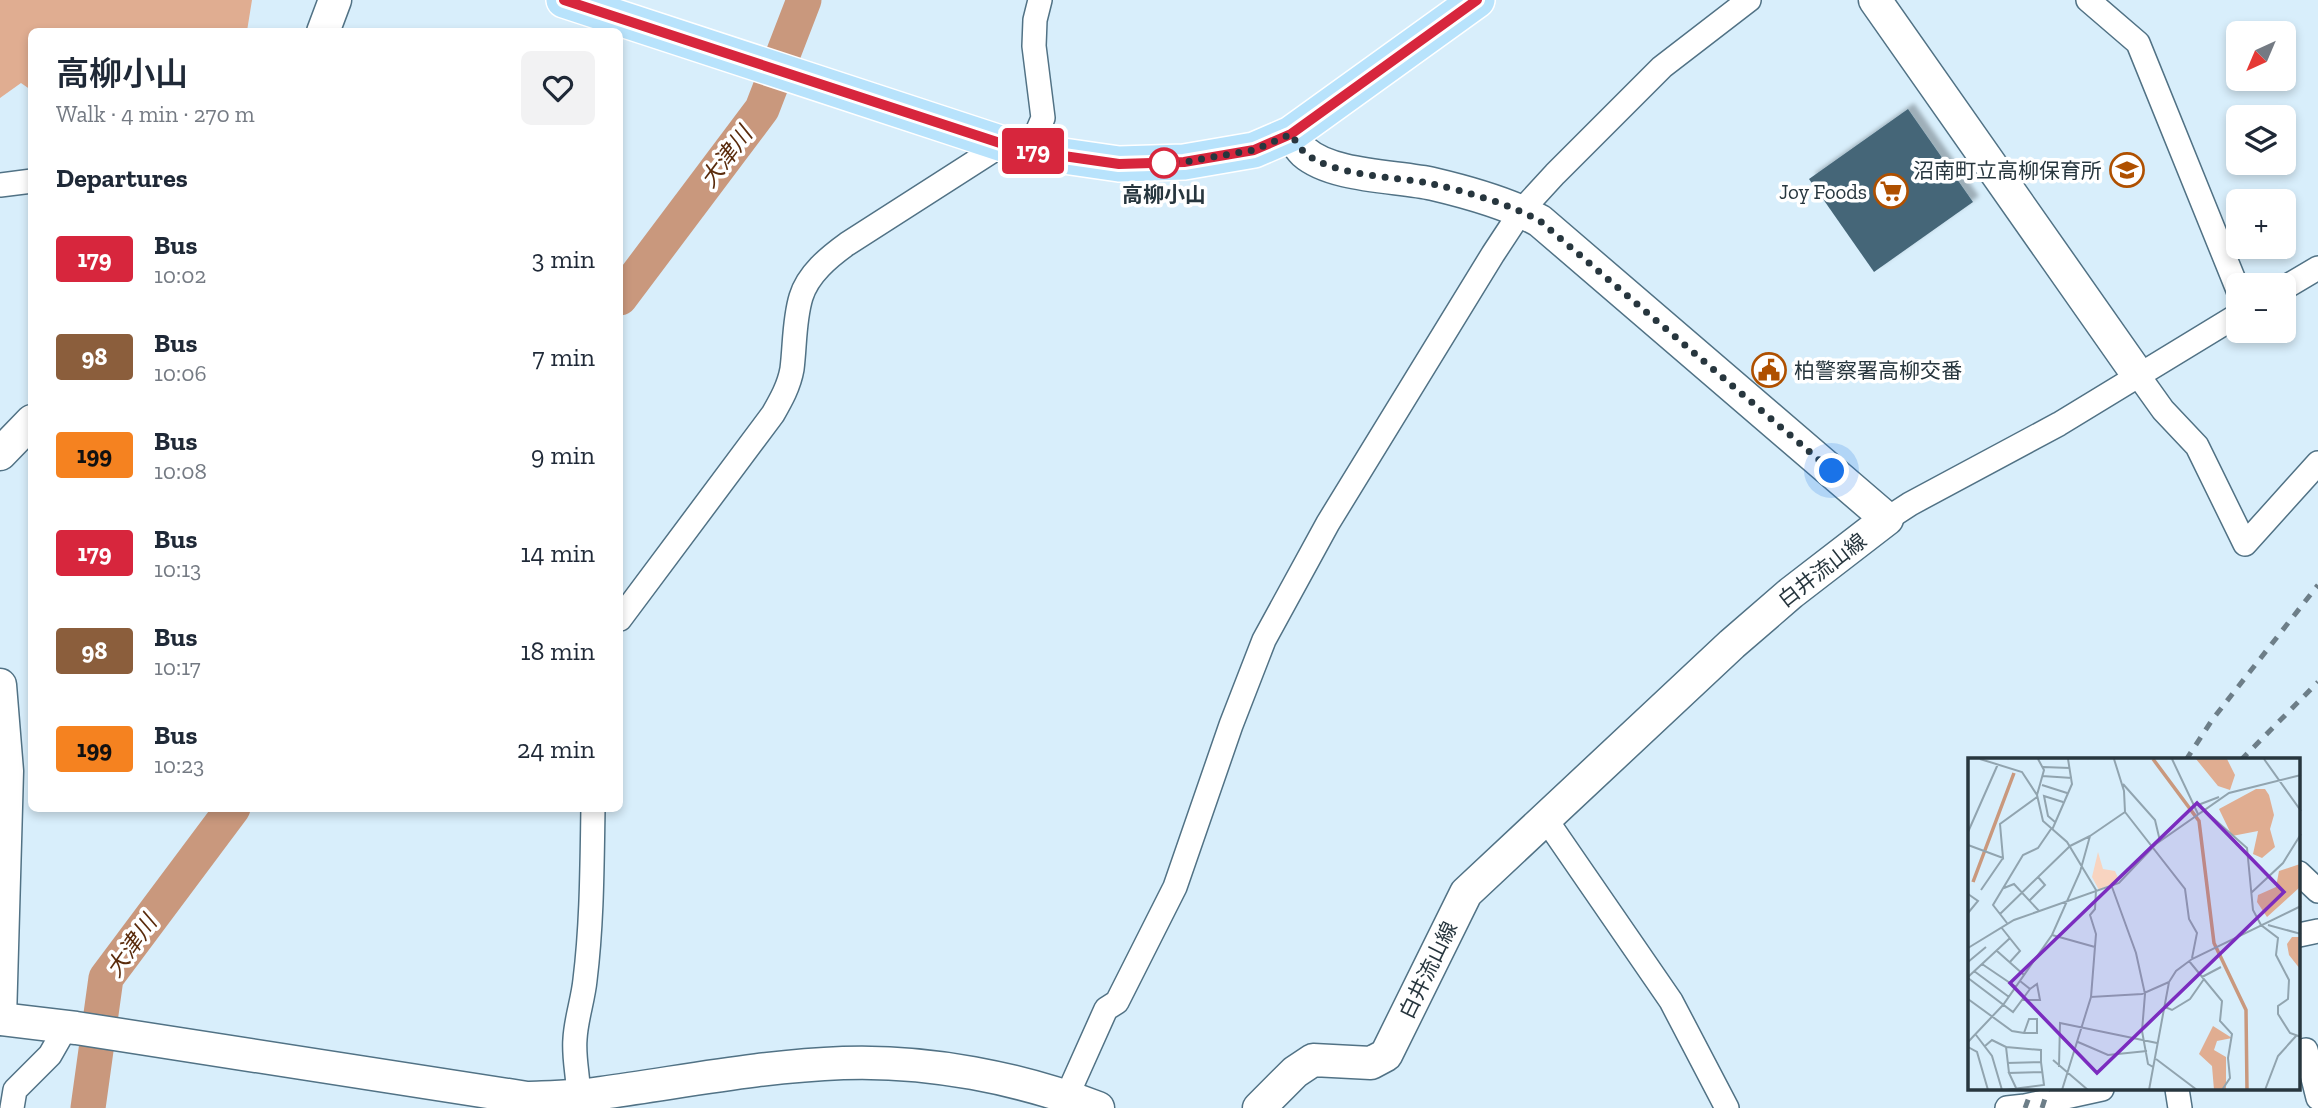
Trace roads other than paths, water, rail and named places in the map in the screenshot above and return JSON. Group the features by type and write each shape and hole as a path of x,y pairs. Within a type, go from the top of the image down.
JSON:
{"main road":[{"path":"564,0 1016,147 1119,164 1184,162 1254,150 1291,134 1477,0"}],"street":[{"path":"324,28 335,0"},
{"path":"623,615 773,414 786,390 791,370 801,296 827,259 847,244 1016,147 1043,118 1034,46 1035,20 1040,0"},
{"path":"1067,1096 1106,1009 1117,1002 1175,887 1231,725 1264,640 1328,523 1522,211 1555,173 1662,67 1748,0"},
{"path":"1875,0 2163,410 2197,446 2245,544 2318,463"},
{"path":"2088,0 2137,43 2231,273"},
{"name":"白井流山線","path":"1259,1108 1295,1072 1313,1060 1371,1063 1386,1055 1466,893 1732,644 1791,593 1887,519 1540,221 1522,211 1433,184 1380,177 1330,166 1304,152 1291,134"},
{"path":"0,186 28,182"},
{"path":"2296,281 2318,268"},
{"path":"1887,519 2059,424 2226,322"},
{"path":"0,454 28,425"},
{"path":"0,685 7,771 0,1019 154,1040 469,1099 527,1098 579,1102 778,1067 846,1062 941,1069 994,1077 1067,1096 1098,1108"},
{"path":"579,1102 574,1063 575,1035 585,983 590,929 593,812"},
{"path":"1545,818 1671,1001 1727,1108"},
{"path":"2300,874 2318,891"},
{"path":"2300,935 2318,931"},
{"path":"9,1096 50,1055 71,1028"},
{"path":"2308,1050 2318,1098"},
{"path":"2007,1108 2097,1090"},
{"path":"2178,1090 2180,1108"}],"waterway":[{"name":"大津川","path":"623,294 762,109 804,0"},
{"name":"大津川","path":"88,1108 106,978 230,812"}],"railway":[{"path":"2187,758 2212,720 2318,585"},
{"path":"2243,758 2318,682"},
{"path":"2025,1108 2032,1090"},
{"path":"2042,1108 2048,1090"}],"place":[{"name":"高柳小山","path":"1164,163"},
{"name":"沼南町立高柳保育所","path":"2127,170"},
{"name":"Joy Foods","path":"1891,191"},
{"name":"柏警察署高柳交番","path":"1769,370"}]}
